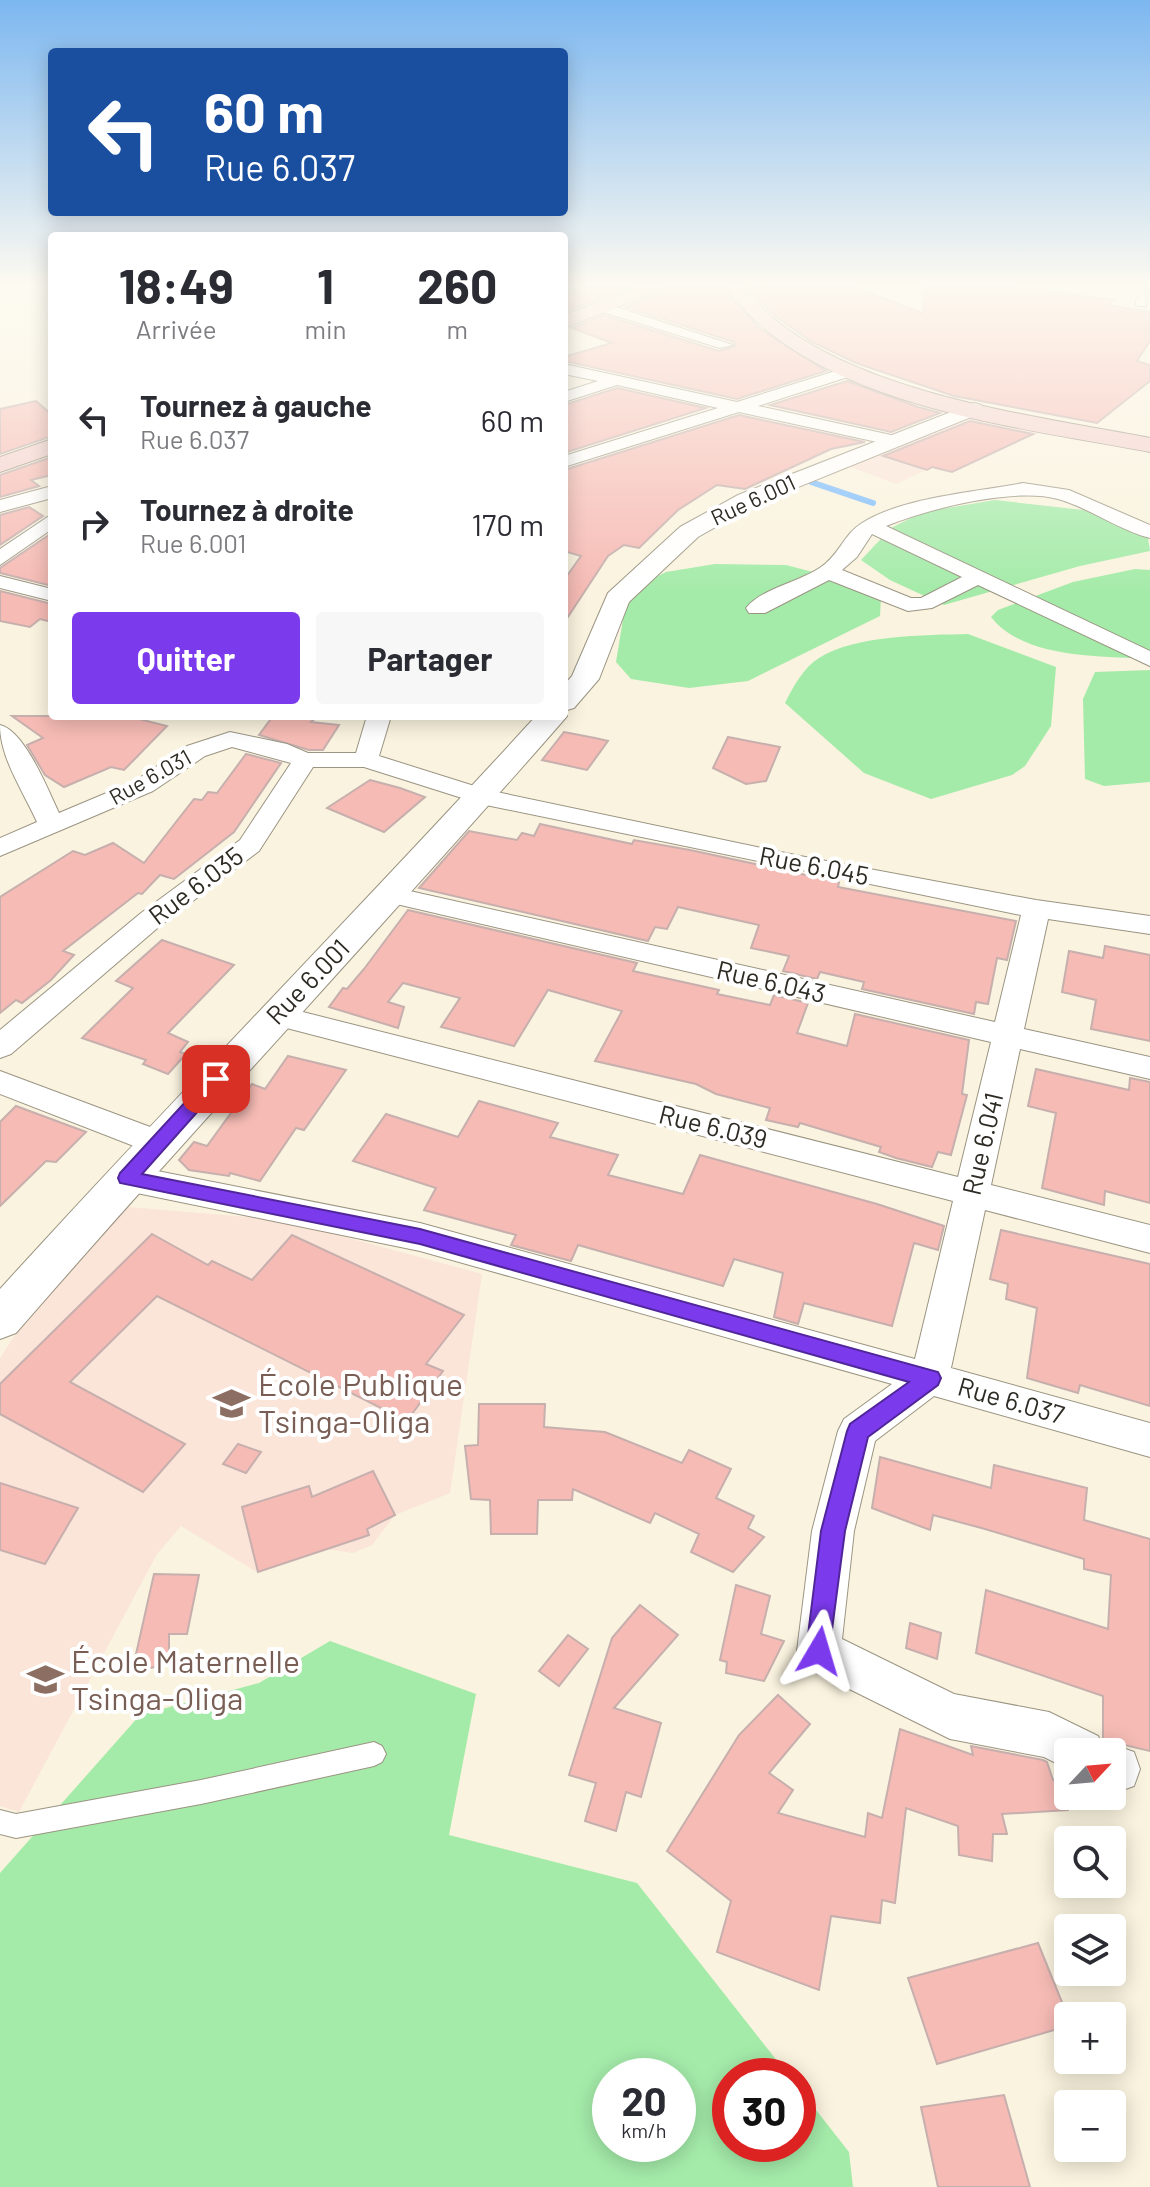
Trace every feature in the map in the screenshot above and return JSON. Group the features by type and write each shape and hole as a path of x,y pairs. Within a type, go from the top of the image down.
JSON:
{"main road":[{"path":"903,388 974,409 1150,445"},
{"path":"0,465 48,447"}],"street":[{"path":"568,396 592,388"},
{"path":"655,388 891,440"},
{"path":"568,461 796,388"},
{"name":"Rue 6.001","path":"568,698 585,679 617,599 689,532 746,500 974,409"},
{"path":"757,608 828,572 850,553 857,537 870,526 908,511 1023,489 1045,489 1150,532"},
{"path":"0,506 48,497"},
{"path":"0,559 48,523"},
{"path":"870,526 1150,659"},
{"path":"828,572 908,605 925,604 976,578"},
{"path":"0,582 48,594"},
{"path":"366,760 378,720"},
{"name":"Rue 6.001","path":"0,1320 157,1143 392,895 548,720"},
{"path":"0,732 24,765 52,826"},
{"name":"Rue 6.031","path":"0,848 144,786 196,751 230,739 278,749 305,760"},
{"path":"305,760 366,760 481,796"},
{"name":"Rue 6.035","path":"0,1047 151,919 250,845 305,760"},
{"name":"Rue 6.045","path":"481,796 800,864 1036,909 1150,925"},
{"name":"Rue 6.043","path":"392,895 1150,1068"},
{"name":"Rue 6.041","path":"930,1378 1036,909"},
{"name":"Rue 6.039","path":"275,1015 1150,1239"},
{"path":"0,1082 157,1143"},
{"name":"Rue 6.037","path":"127,1178 420,1237 1150,1440"},
{"path":"930,1378 858,1431 833,1531 819,1651 950,1716 1055,1738"}],"lane":[{"path":"0,1822 16,1826 201,1792 374,1754"}],"shaded area":[{"path":"985,416 1039,431 995,452 989,450 972,459 977,460 952,471 932,467 896,484 848,466 962,418"},
{"name":"École Publique Tsinga-Oliga","path":"128,1207 282,1220 482,1274 450,1493 395,1515 372,1545 353,1553 326,1549 257,1572 181,1526 157,1554 19,1812 0,1806 0,1358 27,1317"}],"green space":[{"path":"995,500 1083,510 1147,532 1150,551 1080,566 944,605 890,580 861,560 891,528 923,512"},
{"path":"715,564 786,565 836,578 881,597 880,616 748,681 689,688 631,679 616,662 625,607 654,578 666,572"},
{"path":"1135,569 1150,570 1150,659 1064,653 1043,648 1005,631 991,617 998,610 1073,582"},
{"path":"968,634 1056,667 1051,726 1025,766 1012,775 931,799 864,773 785,703 808,667 834,650 891,638"},
{"path":"1150,670 1150,782 1104,786 1085,779 1083,699 1095,672"},
{"path":"330,1641 476,1694 449,1835 637,1883 775,2058 712,2058 712,2162 816,2162 816,2110 849,2152 853,2187 0,2187 0,1873 140,1715 259,1683"}],"building":[{"path":"617,388 706,408 568,452 568,404"},
{"path":"687,388 772,388 737,399"},
{"path":"824,388 866,388 940,413 891,432 770,405"},
{"path":"930,388 1141,388 1097,423 954,396"},
{"path":"36,401 48,412 48,437 0,454 0,409"},
{"path":"739,415 865,442 831,449 745,489 717,485 678,510 639,548 624,545 608,556 568,617 568,574 581,556 568,552 568,469"},
{"path":"970,421 1033,434 952,472 932,467 927,470 883,456"},
{"path":"48,458 48,476 31,480 39,486 0,497 0,475"},
{"path":"29,507 43,516 0,545 0,515"},
{"path":"48,536 48,585 0,573 0,568"},
{"path":"0,591 48,603 48,621 40,619 30,627 0,621"},
{"path":"12,716 48,716 48,720 143,720 167,726 124,770 111,767 64,787 45,775 27,745 43,738"},
{"path":"270,720 313,720 311,722 339,725 323,750 309,750 259,735"},
{"path":"564,732 608,741 587,770 542,760"},
{"path":"728,737 780,747 766,781 746,784 713,768"},
{"path":"246,754 281,763 234,832 174,879 160,875 142,894 138,893 63,951 74,955 51,980 22,1003 16,1000 0,1013 0,897 73,851 85,855 113,843 144,863 194,799 202,800 208,792 217,793"},
{"path":"370,780 425,797 384,832 327,808"},
{"path":"540,824 632,844 634,840 690,850 839,882 838,887 1016,921 1007,960 997,958 988,1004 976,1002 974,1014 862,989 864,982 820,972 817,979 783,971 789,956 751,948 759,925 678,907 667,929 655,927 648,941 419,888 469,831 517,840 522,833 534,836"},
{"path":"408,910 637,963 633,971 719,990 717,994 770,1005 774,995 808,1003 797,1033 847,1046 855,1014 969,1040 962,1094 967,1095 951,1155 938,1152 932,1167 896,1158 879,1152 881,1147 800,1123 798,1127 766,1120 770,1108 716,1094 696,1084 595,1061 622,1011 548,990 514,1046 441,1027 460,998 403,983 388,1002 404,1007 398,1028 329,1007 343,988 347,989 364,969"},
{"path":"162,940 234,965 168,1033 188,1042 180,1052 186,1054 168,1074 143,1064 146,1060 82,1038 133,988 116,981"},
{"path":"1105,946 1150,955 1150,1041 1091,1029 1096,1000 1062,992 1069,951 1103,958"},
{"path":"288,1056 346,1070 304,1130 296,1128 260,1181 230,1173 229,1176 189,1170 179,1160 194,1142 207,1146 252,1084 265,1089"},
{"path":"1036,1069 1129,1090 1130,1078 1150,1082 1150,1203 1105,1191 1104,1205 1042,1188 1056,1113 1028,1106"},
{"path":"479,1101 558,1123 550,1137 618,1155 608,1175 683,1194 700,1155 877,1204 944,1226 938,1250 914,1243 892,1326 804,1303 798,1324 774,1317 783,1273 734,1259 723,1286 578,1245 571,1261 511,1245 516,1235 424,1210 436,1188 353,1161 386,1114 458,1137"},
{"path":"16,1106 86,1132 56,1162 46,1161 0,1206 0,1122"},
{"path":"1001,1230 1150,1264 1150,1406 1080,1385 1078,1393 1027,1378 1037,1308 1006,1299 1008,1284 990,1279"},
{"path":"152,1234 208,1265 212,1261 252,1280 292,1235 464,1315 426,1364 443,1371 407,1421 157,1296 70,1382 185,1444 143,1492 0,1414 0,1384"},
{"path":"479,1404 545,1404 544,1427 605,1432 682,1463 689,1450 731,1469 716,1498 754,1516 748,1528 764,1537 733,1572 691,1552 699,1534 655,1513 650,1523 573,1489 572,1500 538,1500 537,1534 491,1534 490,1500 471,1499 465,1446 478,1445"},
{"path":"238,1444 261,1452 246,1473 223,1464"},
{"path":"880,1457 991,1488 994,1465 1087,1488 1084,1520 1150,1539 1150,1751 1126,1745 1126,1738 1103,1738 1103,1696 976,1653 986,1590 1108,1629 1111,1575 1084,1569 1084,1559 985,1529 933,1515 930,1530 872,1508"},
{"path":"373,1471 395,1515 367,1529 369,1535 258,1572 242,1507 309,1486 312,1497"},
{"path":"0,1483 78,1508 45,1564 0,1550"},
{"path":"154,1574 199,1575 187,1634 169,1634 169,1664 132,1672"},
{"path":"736,1585 770,1596 761,1634 784,1641 764,1681 726,1673 727,1662 720,1660"},
{"path":"640,1605 678,1635 614,1708 661,1723 641,1797 626,1792 616,1831 585,1821 596,1783 569,1775 612,1638"},
{"path":"910,1623 941,1633 937,1659 906,1648"},
{"path":"568,1635 588,1649 559,1686 539,1671"},
{"path":"778,1695 810,1724 769,1773 793,1790 778,1813 865,1837 868,1813 882,1818 900,1729 973,1755 971,1746 1043,1760 1047,1762 1054,1780 1054,1810 1068,1810 1002,1814 1007,1834 993,1834 992,1861 959,1855 958,1826 906,1808 895,1903 882,1900 880,1923 831,1916 819,1990 717,1952 731,1901 667,1851 739,1735"},
{"path":"1038,1943 1062,2002 1054,2002 1054,2030 937,2064 908,1978"},
{"path":"1004,2095 1030,2187 938,2187 921,2107"}],"waterway":[{"path":"811,482 873,503"}],"place":[{"name":"École Publique Tsinga-Oliga","path":"232,1403"},
{"name":"École Maternelle Tsinga-Oliga","path":"45,1680"}],"route":[{"path":"216,1079 127,1178 420,1237 930,1378 858,1431 833,1531 819,1651"}]}
